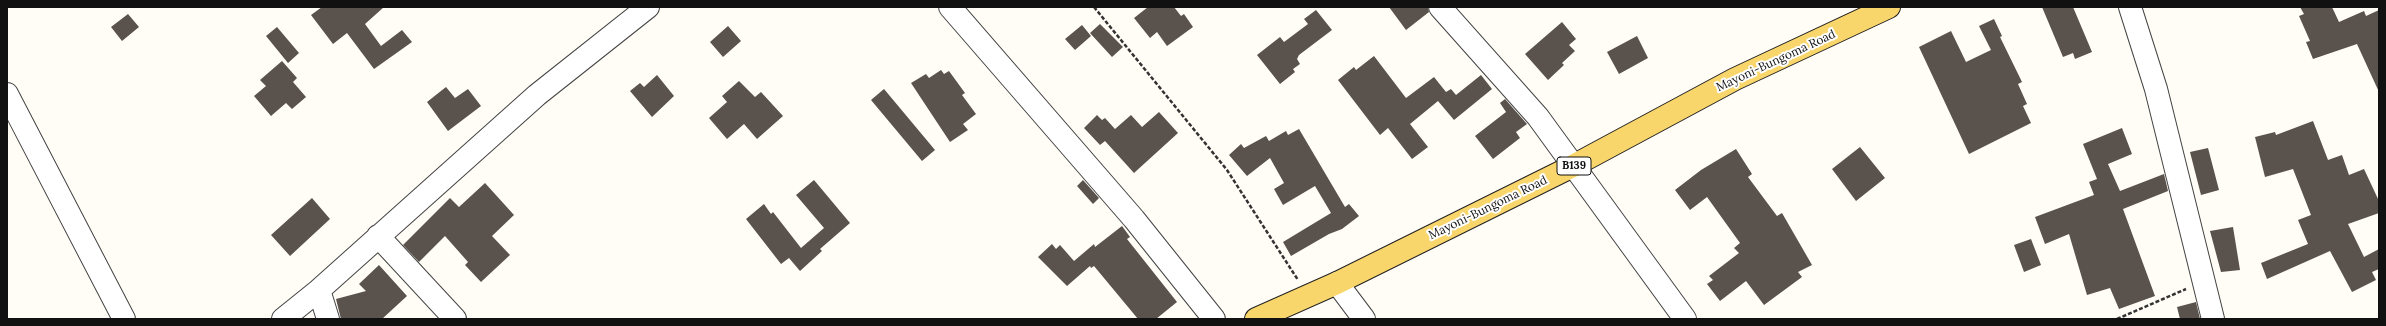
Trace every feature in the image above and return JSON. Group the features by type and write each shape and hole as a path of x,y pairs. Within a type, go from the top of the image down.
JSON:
{"main road":[{"name":"Mayoni-Bungoma Road","path":"1256,319 1307,294 1337,283 1573,166 1735,79 1882,9"}],"street":[{"path":"283,319 319,290 538,95 648,7"},
{"path":"950,7 1134,219 1214,319"},
{"path":"1440,7 1538,117 1685,319"},
{"path":"2130,7 2156,90 2205,281 2213,319"},
{"path":"7,94 124,319"},
{"path":"378,236 456,319"},
{"path":"1337,283 1364,319"},
{"path":"319,290 328,319"}],"path":[{"path":"1094,7 1227,170 1307,294"},
{"path":"2117,319 2205,281"}],"building":[{"path":"322,7 384,7 365,24 381,46 402,30 412,42 374,69 347,33 333,44 311,15"},
{"path":"1148,7 1174,7 1181,16 1184,14 1193,27 1167,46 1157,32 1150,38 1134,18"},
{"path":"1389,7 1428,7 1429,12 1406,30"},
{"path":"2042,7 2073,7 2092,52 2075,59 2073,53 2063,57"},
{"path":"2300,7 2332,7 2339,22 2364,11 2366,16 2379,10 2379,92 2357,44 2313,59 2306,42 2310,41 2299,16 2304,14"},
{"path":"1316,10 1332,30 1299,55 1297,59 1300,64 1293,69 1295,72 1280,84 1257,55 1280,37 1284,42 1308,24 1304,19"},
{"path":"128,14 139,27 122,41 111,27"},
{"path":"1994,19 2002,36 2000,37 2022,82 2018,84 2027,104 2023,106 2031,123 1969,154 1919,47 1951,31 1966,62 1991,50 1979,26"},
{"path":"1562,22 1576,39 1569,45 1575,51 1562,63 1564,65 1548,80 1525,54"},
{"path":"1100,24 1123,47 1112,57 1090,33"},
{"path":"1082,25 1091,36 1075,50 1065,39"},
{"path":"728,26 741,41 723,57 710,42"},
{"path":"277,27 299,53 288,63 266,36"},
{"path":"1637,36 1648,58 1619,74 1607,52"},
{"path":"1374,56 1406,98 1434,77 1446,92 1451,89 1456,95 1481,75 1492,89 1454,120 1438,101 1410,124 1428,147 1412,159 1388,128 1380,135 1338,80 1354,67 1356,70"},
{"path":"282,61 297,78 293,82 306,97 292,109 286,103 271,116 254,96 266,86 260,80"},
{"path":"941,70 944,74 949,71 965,93 962,95 976,114 963,124 968,130 950,142 911,83 926,74 929,78"},
{"path":"657,75 674,96 652,117 630,91 640,83 644,87"},
{"path":"739,81 755,97 761,92 783,116 757,139 744,124 727,139 709,118 727,102 722,96"},
{"path":"446,87 455,98 468,89 481,106 448,131 427,102"},
{"path":"884,89 935,150 922,161 871,100"},
{"path":"1505,99 1527,124 1516,132 1520,138 1493,159 1475,136 1506,112 1500,103"},
{"path":"1159,112 1178,133 1134,173 1105,141 1100,145 1084,128 1097,115 1102,120 1105,118 1115,129 1131,115 1142,127"},
{"path":"2313,121 2328,160 2342,155 2349,175 2364,169 2379,201 2379,213 2348,224 2364,257 2379,249 2379,269 2372,272 2376,280 2352,292 2330,251 2267,279 2261,263 2308,244 2298,220 2311,215 2293,169 2265,177 2255,137 2275,132 2276,135"},
{"path":"2122,128 2132,154 2108,164 2120,191 2164,174 2168,191 2123,209 2155,296 2119,309 2110,288 2087,295 2069,234 2045,244 2035,217 2094,195 2089,182 2097,179 2083,144"},
{"path":"1299,129 1345,207 1349,204 1359,216 1342,229 1329,234 1291,256 1283,242 1331,213 1315,186 1283,205 1274,189 1284,183 1270,158 1247,176 1229,155 1241,144 1244,148 1266,136 1269,141 1286,131 1288,135"},
{"path":"1860,147 1885,178 1856,201 1832,169"},
{"path":"2208,148 2219,190 2201,195 2190,152"},
{"path":"1736,149 1752,174 1748,177 1777,216 1782,213 1812,265 1798,272 1802,277 1764,305 1746,281 1720,301 1707,284 1713,280 1709,276 1739,253 1734,248 1740,243 1707,197 1690,210 1675,190 1701,170"},
{"path":"814,180 850,223 820,249 822,251 800,271 789,258 781,264 746,219 764,204 771,214 773,212 801,248 824,228 796,195"},
{"path":"1083,180 1099,198 1093,204 1077,186"},
{"path":"485,183 514,215 492,236 510,255 481,282 465,265 468,262 445,236 419,262 403,245 450,198 459,207"},
{"path":"312,198 330,219 290,256 271,235"},
{"path":"1122,226 1130,237 1127,239 1177,302 1156,319 1138,319 1094,266 1091,268 1090,266 1067,286 1038,257 1052,244 1056,249 1060,245 1074,261 1094,244 1095,247"},
{"path":"2233,227 2240,270 2221,272 2210,231"},
{"path":"2031,239 2041,265 2024,272 2014,245"},
{"path":"379,265 407,296 382,319 341,319 336,299 366,291 359,284"},
{"path":"2196,302 2200,319 2180,319 2177,307"}]}
